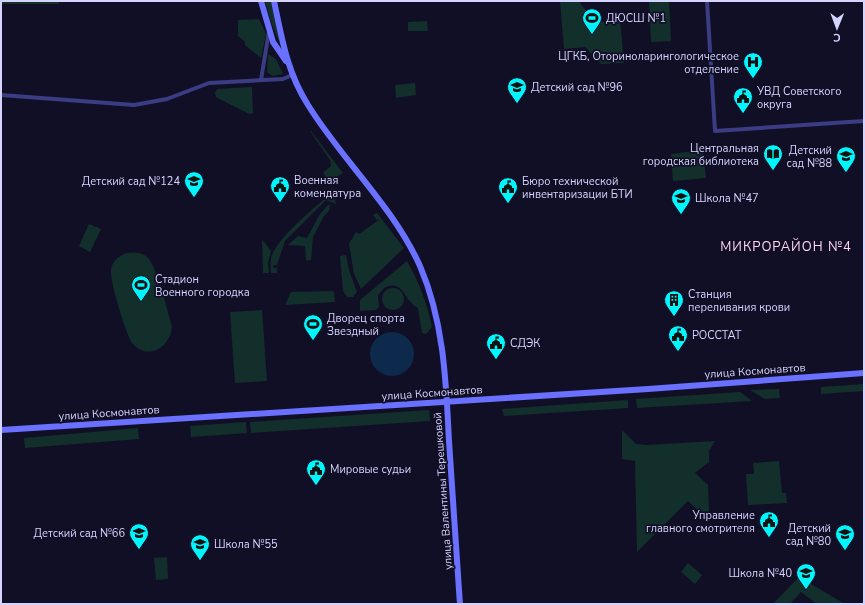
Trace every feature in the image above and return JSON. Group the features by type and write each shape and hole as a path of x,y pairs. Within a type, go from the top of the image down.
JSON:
{"main road":[{"name":"улица Валентины Терешковой","path":"261,1 273,42 286,61 315,117 398,227 419,265 438,322 447,402 460,604"},
{"name":"улица Валентины Терешковой","path":"274,1 286,61"},
{"name":"улица Космонавтов","path":"1,430 447,402 864,373"}],"street":[{"path":"707,1 715,131 864,121"},
{"path":"261,80 269,31"},
{"path":"262,71 265,77 273,80"},
{"path":"1,95 134,105 167,99 209,83 273,80 283,79 292,75"}],"green space":[{"path":"1,1 76,1 59,2 59,4 1,4"},
{"path":"265,1 272,1 276,27 283,51 272,25"},
{"name":"ДЮСШ №1","path":"560,1 580,1 581,5 591,15 592,23 620,20 624,63 601,64 585,47 564,49"},
{"path":"649,1 669,1 671,41 651,42"},
{"path":"259,19 266,34 261,58 245,45 245,42 238,36 238,20"},
{"path":"427,21 427,31 408,31 408,22"},
{"path":"268,54 276,59 283,74 273,76 267,72"},
{"path":"415,83 416,95 396,98 395,85"},
{"path":"252,87 253,113 249,114 216,97 215,93 217,89"},
{"path":"310,131 343,173 330,181 323,173 331,166 330,160"},
{"path":"703,150 706,178 673,181 671,154"},
{"path":"332,188 336,204 326,200 285,241 277,265 273,265 273,268 277,268 277,273 271,273 271,258 280,242 300,220 330,194 328,192"},
{"path":"328,205 330,205 329,211 324,216 313,237 311,260 306,261 305,246 288,245 298,236 307,238 320,214"},
{"path":"377,213 404,248 361,289 354,274 349,244 356,232 359,234 380,219 377,220 373,215"},
{"path":"89,224 101,229 90,252 79,246"},
{"path":"262,239 271,251 268,263 269,273 263,273"},
{"name":"Стадион Военного городка","path":"127,253 140,253 147,257 151,262 162,290 172,327 163,346 152,351 139,349 130,340 116,296 111,270 116,259"},
{"path":"346,255 349,270 357,292 353,297 347,297 343,291 340,256"},
{"path":"407,261 422,293 430,318 432,327 426,334 422,333 418,308 413,305 400,288 396,286 384,288 378,295 379,307 376,310 360,311 360,300"},
{"path":"393,288 401,291 404,299 401,307 393,310 385,307 382,299 385,291"},
{"path":"334,291 335,302 285,305 291,292"},
{"path":"262,310 267,381 235,383 230,312"},
{"path":"864,384 864,391 821,394 821,387"},
{"path":"779,389 780,398 765,399 750,390"},
{"path":"740,392 752,401 637,408 636,399"},
{"path":"628,400 628,408 504,416 502,409"},
{"path":"429,410 430,421 251,433 250,422"},
{"path":"246,422 247,433 191,437 190,426"},
{"path":"138,428 139,439 25,448 24,438"},
{"path":"622,430 636,444 646,445 715,441 709,451 709,462 695,473 708,485 709,511 707,519 688,501 637,552 635,461 622,459"},
{"path":"779,461 782,493 786,493 787,503 748,505 746,474 754,474 753,463"},
{"path":"167,557 168,579 156,580 154,558"},
{"path":"688,563 702,575 695,584 681,572"},
{"name":"Школа №40","path":"799,577 845,604 817,604 801,592 790,604 773,604"}],"water":[{"path":"392,332 404,336 410,342 414,354 410,366 404,372 392,376 380,372 374,366 370,354 374,342 380,336"}],"place":[{"name":"ДЮСШ №1","path":"592,35"},
{"name":"ЦГКБ, Оториноларингологическое отделение","path":"753,79"},
{"name":"Детский сад №96","path":"517,104"},
{"name":"УВД Советского округа","path":"743,114"},
{"name":"Центральная городская библиотека","path":"773,171"},
{"name":"Детский сад №88","path":"846,173"},
{"name":"Детский сад №124","path":"194,198"},
{"name":"Военная комендатура","path":"280,203"},
{"name":"Бюро технической инвентаризации БТИ","path":"508,204"},
{"name":"Школа №47","path":"681,215"},
{"name":"Стадион Военного городка","path":"141,302"},
{"name":"Станция переливания крови","path":"674,317"},
{"name":"Дворец спорта Звездный","path":"313,341"},
{"name":"РОССТАТ","path":"678,352"},
{"name":"СДЭК","path":"496,360"},
{"name":"Мировые судьи","path":"316,486"},
{"name":"Управление главного смотрителя","path":"769,538"},
{"name":"Детский сад №66","path":"139,550"},
{"name":"Детский сад №80","path":"845,551"},
{"name":"Школа №55","path":"200,561"},
{"name":"Школа №40","path":"806,590"}],"district":[{"name":"МИКРОРАЙОН №4","path":"786,247"}]}
